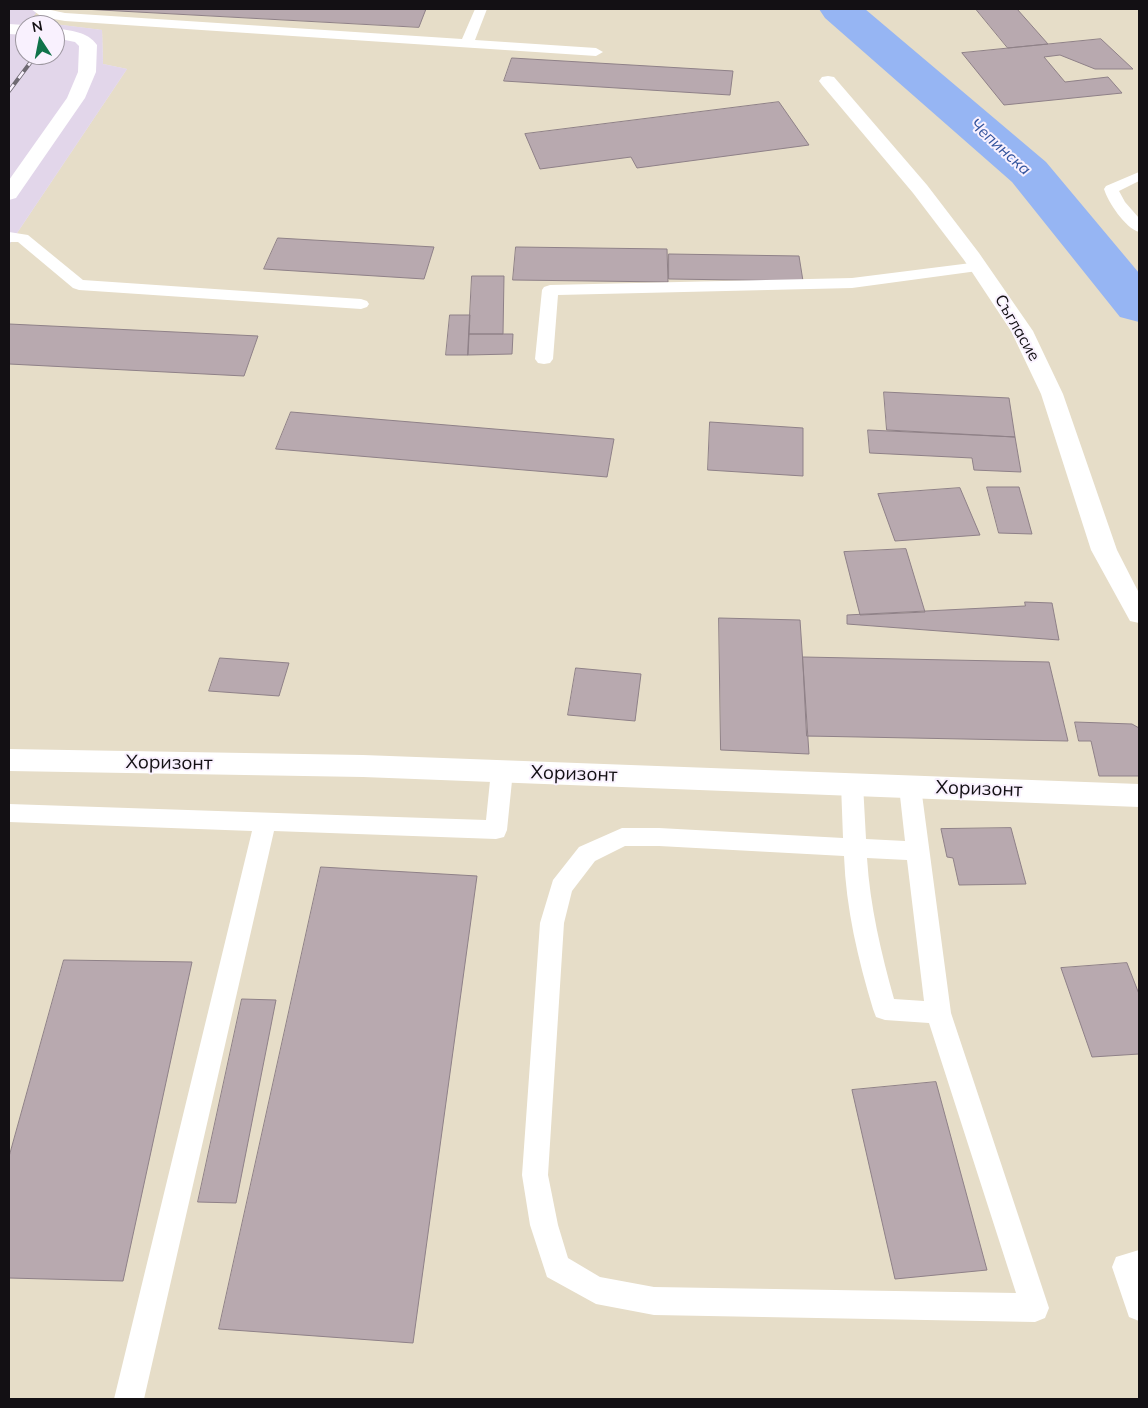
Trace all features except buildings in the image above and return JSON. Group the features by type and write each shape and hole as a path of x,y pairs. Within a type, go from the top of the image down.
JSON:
{"street":[{"path":"9,194 76,98 87,72 88,46 81,38 65,35"},
{"name":"Съгласие","path":"828,81 920,190 979,267 1022,331 1052,394 1104,550 1139,614"},
{"name":"Хоризонт","path":"9,760 363,766 1139,796"}],"lane":[{"path":"38,9 47,14 65,17 596,52"},
{"path":"467,43 481,9"},
{"path":"1139,176 1111,189 1113,197 1139,227"},
{"path":"9,237 22,238 78,284 361,304"},
{"path":"544,359 550,290 852,283 979,267"},
{"path":"9,813 496,830 502,771"},
{"path":"852,784 856,882 868,950 884,1009 938,1013"},
{"path":"910,787 918,851 938,1013 1036,1308 654,1301 596,1290 557,1267 544,1226 535,1175 552,923 561,887 587,854 622,837 659,837 918,851"},
{"path":"129,1399 265,822"},
{"path":"1139,1264 1126,1267 1139,1307"}],"shaded area":[{"path":"9,9 39,9 34,15 15,15 15,65 65,65 65,25 102,30 103,64 127,69 9,245"},
{"path":"39,9 1139,9 1139,1399 9,1399 9,245 127,69 103,64 102,30 65,25 65,15 34,15"}],"waterway":[{"name":"Чепинска","path":"840,9 1029,172 1139,306"}],"railway":[{"path":"9,91 28,65"}]}
